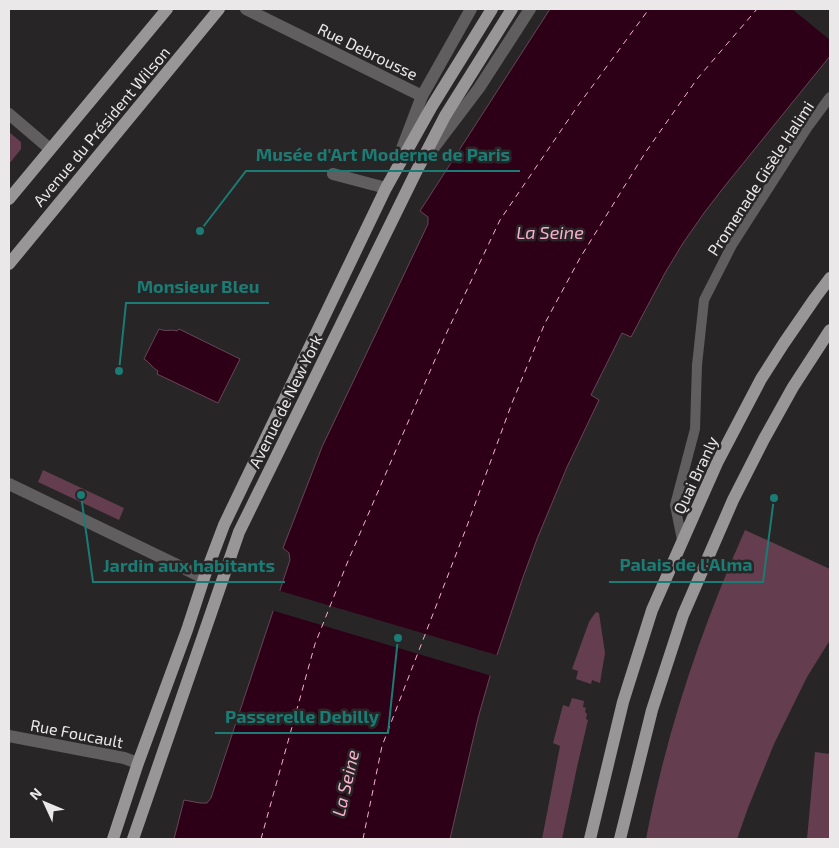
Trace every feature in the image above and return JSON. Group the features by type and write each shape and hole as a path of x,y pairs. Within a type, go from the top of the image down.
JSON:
{"main road":[{"name":"Avenue du Président Wilson","path":"9,199 167,9"},
{"name":"Avenue du Président Wilson","path":"9,264 219,9"},
{"path":"386,188 432,106 492,9"},
{"path":"416,172 445,116 512,9"},
{"name":"Avenue de New York","path":"133,839 238,532 416,172"},
{"name":"Avenue de New York","path":"113,839 138,763 224,525 386,188"},
{"name":"Quai Branly","path":"590,839 623,702 652,610 717,463 761,379 830,278"},
{"path":"620,839 652,710 683,615 733,500 764,438 830,330"}],"street":[{"name":"Rue Debrousse","path":"246,9 422,96"},
{"name":"Avenue de New York","path":"386,188 422,96 471,9"},
{"name":"Avenue de New York","path":"416,172 479,88 530,9"},
{"name":"Promenade Gisèle Halimi","path":"682,540 676,505 695,429 697,365 704,300 732,245 807,128 830,97"},
{"path":"9,114 50,150"},
{"path":"333,174 386,188"},
{"path":"9,484 204,578"},
{"name":"Rue Foucault","path":"9,736 124,758 138,763"}],"shaded area":[{"path":"9,132 21,142 21,149 9,164"},
{"path":"43,470 124,508 119,520 38,482"},
{"path":"745,530 830,569 830,640 807,677 774,744 737,839 646,839 654,799 686,682 714,605"},
{"path":"596,612 599,613 605,653 600,683 592,680 591,684 576,679 578,671 572,669 589,622"},
{"path":"572,698 584,701 583,707 586,708 586,719 588,720 562,839 542,839 560,746 553,743 563,705 569,707"},
{"path":"815,752 830,754 830,839 807,839"}],"water":[{"name":"La Seine","path":"550,9 830,9 830,56 704,213 665,273 631,337 622,333 591,395 599,400 567,467 537,539 490,676 478,718 450,839 174,839 184,800 207,803 211,798 290,560 289,553 283,548 322,447 428,224 428,217 420,211"},
{"path":"159,329 177,331 179,329 240,359 218,403 157,374 158,371 144,359"}],"pier":[{"path":"792,9 830,9 830,40"},
{"path":"277,590 500,656 492,676 271,610"}],"ferry route":[{"path":"261,839 315,644 348,561 447,332 500,220 577,107 649,9"},
{"path":"363,839 382,746 467,526 512,403 545,323 580,258 645,153 697,79 757,9"}],"place":[{"name":"Musée d'Art Moderne de Paris","path":"200,231"},
{"name":"Monsieur Bleu","path":"119,371"},
{"name":"Jardin aux habitants","path":"81,495"},
{"name":"Palais de l'Alma","path":"774,498"},
{"name":"Passerelle Debilly","path":"398,638"}]}
